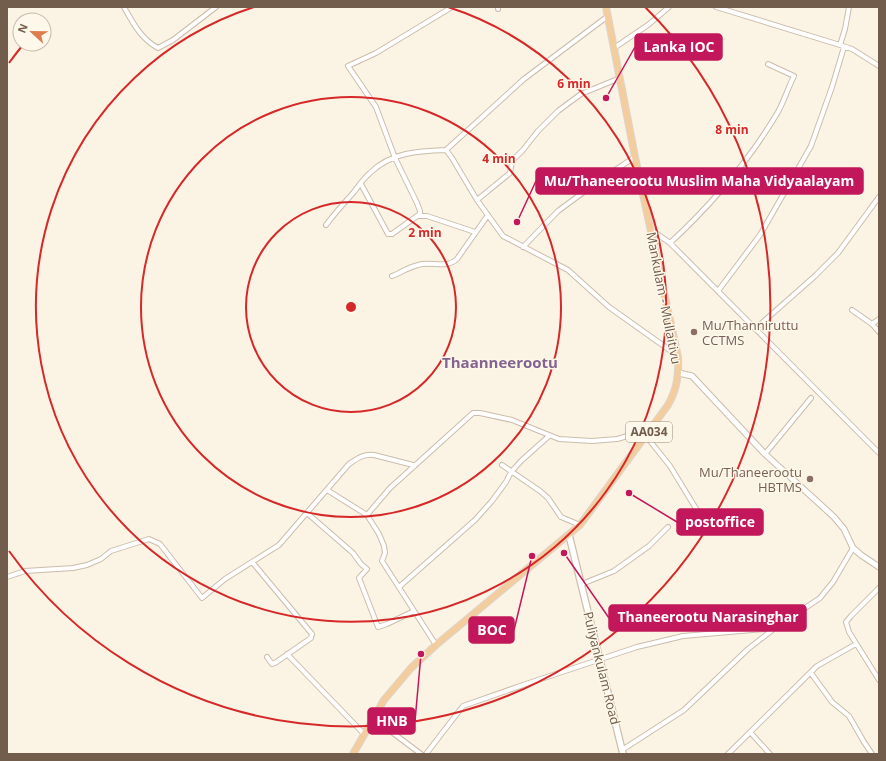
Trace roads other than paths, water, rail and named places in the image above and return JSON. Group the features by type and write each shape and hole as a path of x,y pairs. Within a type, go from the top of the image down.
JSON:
{"highway":[{"name":"Mankulam - Mullaitivu","path":"353,754 384,700 406,673 436,645 580,525 646,436 673,396 679,373 678,357 635,157 606,7"}],"main road":[{"name":"Puliyankulam Road","path":"569,535 623,752"}],"street":[{"path":"124,7 143,38 158,48 173,40 216,7"},
{"path":"418,216 420,211 417,203 395,158 376,107 348,66 376,53 452,7"},
{"path":"614,48 648,25 669,7"},
{"path":"716,7 852,48 879,66"},
{"path":"718,291 760,235 811,146 832,87 842,46 849,7"},
{"path":"326,225 370,173 379,165 401,154 420,151 446,150 524,79 608,16"},
{"path":"670,243 718,195 757,145 778,111 794,76 768,64"},
{"path":"477,200 510,173 514,159 538,131 558,111 582,94 620,78"},
{"path":"446,150 477,200 503,236 568,270 609,308 678,357"},
{"path":"523,247 558,211 600,180 635,157"},
{"path":"361,184 388,234 392,234 418,216 427,216 475,232"},
{"path":"755,329 815,276 838,253 879,197"},
{"path":"392,276 419,264 440,265 453,263 488,215"},
{"path":"650,229 670,243 812,388 879,453"},
{"path":"852,310 872,324 879,332"},
{"path":"872,324 879,319"},
{"path":"679,373 692,376 765,454 834,517 844,529 853,548 861,555 878,565"},
{"path":"765,454 811,398"},
{"path":"367,515 390,488 473,413 480,413 512,420 559,439 592,441 617,439 651,429"},
{"path":"399,587 479,515 492,501 506,482 511,472 549,436"},
{"path":"646,436 670,466 706,525"},
{"path":"7,577 25,571 73,568 88,565 101,559 111,550 149,540 160,544 202,598 225,579 253,563 279,545 349,464 360,457 367,454 414,465"},
{"path":"502,465 548,498 561,517 580,525"},
{"path":"327,490 367,515 379,534 384,546 382,561 436,645"},
{"path":"307,513 352,553 367,569 359,578 378,627 414,611"},
{"path":"582,584 614,571 648,546 668,527"},
{"path":"623,752 684,710 748,649 775,628 820,598 833,582 853,548"},
{"path":"253,563 312,634 311,638 275,663 272,664 267,657"},
{"path":"879,588 846,622 849,632 879,680"},
{"path":"426,754 463,706 637,647 683,636 775,628"},
{"path":"728,754 817,666 856,644"},
{"path":"287,654 364,734"},
{"path":"810,673 832,702 849,716 872,754"},
{"path":"373,718 421,754"},
{"path":"750,732 770,754"}],"place":[{"name":"Lanka IOC","path":"606,98"},
{"name":"Mu/Thaneerootu Muslim Maha Vidyaalayam","path":"517,222"},
{"name":"Mu/Thanniruttu CCTMS","path":"694,332"},
{"name":"Mu/Thaneerootu HBTMS","path":"810,479"},
{"name":"postoffice","path":"629,493"},
{"name":"Thaneerootu Narasinghar","path":"564,553"},
{"name":"BOC","path":"532,556"},
{"name":"HNB","path":"421,654"}],"district":[{"name":"Thaanneerootu","path":"500,363"}]}
